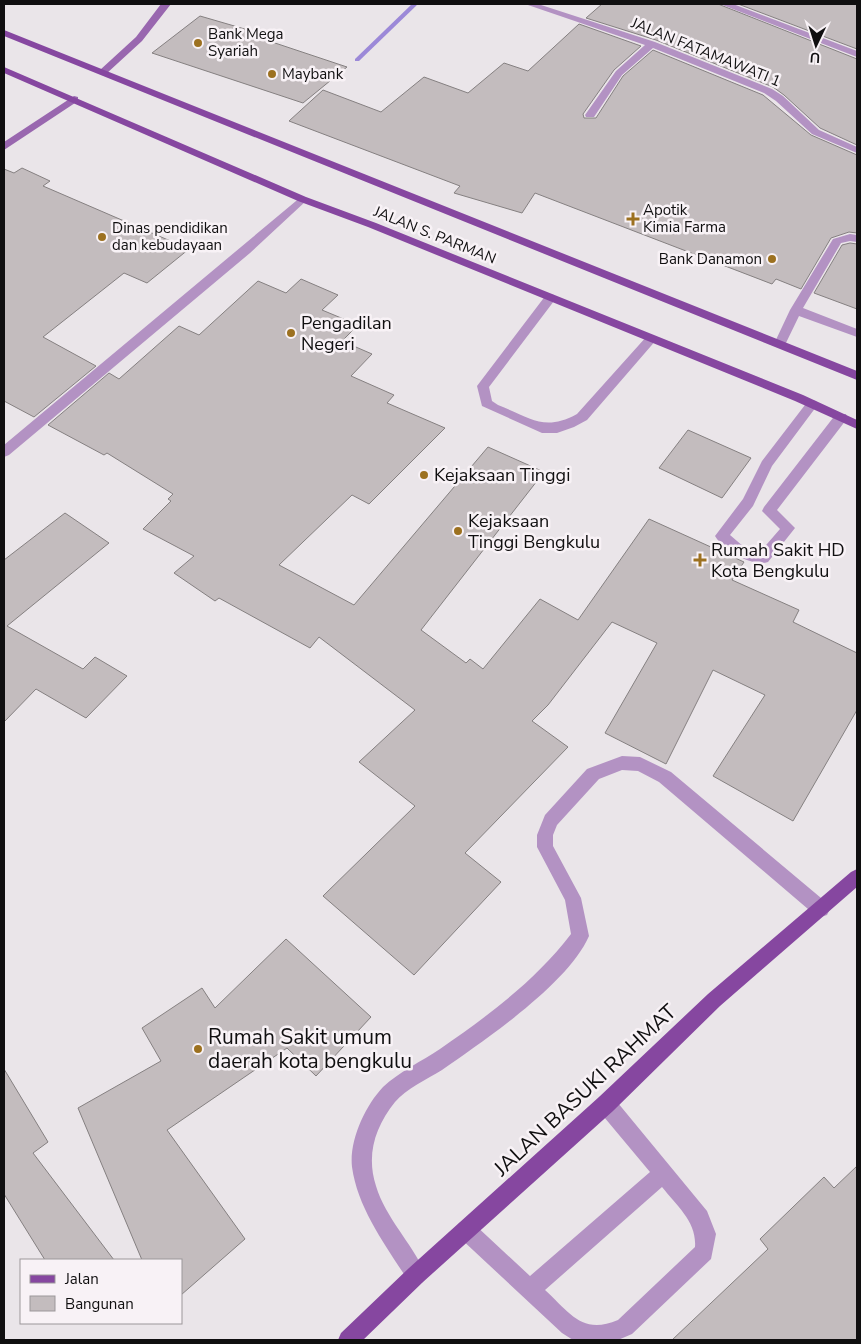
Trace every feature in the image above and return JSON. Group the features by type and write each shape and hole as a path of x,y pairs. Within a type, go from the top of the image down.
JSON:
{"main road":[{"name":"JALAN S. PARMAN","path":"4,33 857,376"},
{"name":"JALAN S. PARMAN","path":"4,70 302,199 372,225 812,404 857,425"},
{"name":"JALAN BASUKI RAHMAT","path":"348,1340 416,1274 606,1104 714,1000 857,877"}],"street":[{"path":"103,72 139,39 166,4"},
{"name":"JALAN FATAMAWATI 1","path":"530,4 652,44 776,95 819,135 857,150"},
{"path":"725,4 857,54"},
{"path":"590,115 619,74 652,44"},
{"path":"4,148 74,99"},
{"path":"4,452 246,250 302,199"},
{"path":"780,344 796,310 837,241 850,237 857,239"},
{"path":"550,298 484,386 486,402 494,408 530,424 542,428 557,428 582,417 651,339"},
{"path":"796,310 857,333"},
{"path":"748,502 769,510 788,528 763,558 739,551 722,536 748,502 767,464 812,404"},
{"path":"769,510 841,417"},
{"path":"416,1274 377,1211 363,1182 361,1171 366,1127 376,1110 390,1094 503,1014 565,959 580,936 573,898 545,847 545,835 551,820 593,774 622,763 631,763 640,764 664,777 821,909"},
{"path":"466,1230 569,1326 586,1336 606,1335 625,1327 704,1252 706,1234 700,1218 606,1104"},
{"path":"530,1290 663,1172"}],"building":[{"path":"602,4 718,4 857,59 857,145 820,128 773,87 656,40 586,18"},
{"path":"738,4 857,4 857,49"},
{"path":"200,16 255,32 251,35 347,67 303,103 152,53"},
{"path":"579,24 641,46 614,70 583,114 584,118 596,118 623,76 653,50 763,95 811,135 857,155 857,233 849,232 831,238 801,289 776,279 772,284 535,193 522,213 454,193 460,186 289,121 323,90 381,112 424,77 468,93 504,63 528,71"},
{"path":"22,168 50,181 43,186 189,249 147,283 124,273 43,337 96,366 34,417 4,401 4,169 14,173"},
{"path":"857,244 857,309 814,293 842,245"},
{"path":"301,279 338,295 322,310 358,325 342,341 372,354 351,376 394,395 387,403 445,428 369,504 352,495 279,565 354,605 488,447 544,472 421,630 466,663 470,659 483,669 540,599 578,620 649,519 744,562 732,580 799,610 793,622 857,653 857,710 793,821 713,776 765,695 713,670 666,764 605,733 657,643 612,622 548,705 532,721 568,747 465,853 501,882 414,975 323,896 415,806 359,762 415,710 319,637 310,648 219,598 215,601 174,573 194,556 143,529 171,501 168,499 173,494 107,453 104,455 48,425 109,373 119,379 179,326 199,335 258,281 286,293"},
{"path":"688,430 751,458 722,498 659,468"},
{"path":"65,513 109,543 7,626 83,669 95,657 127,676 86,718 36,689 4,722 4,560"},
{"path":"286,939 371,1017 316,1076 287,1048 167,1130 245,1239 182,1294 182,1259 142,1259 78,1108 161,1061 142,1028 202,988 215,1008"},
{"path":"4,1069 48,1142 33,1153 113,1259 44,1259 4,1194"},
{"path":"857,1166 857,1340 672,1340 768,1249 760,1239 824,1177 834,1188"}],"waterway":[{"path":"357,60 415,4"}],"place":[{"name":"Bank Mega Syariah","path":"198,43"},
{"name":"Maybank","path":"272,74"},
{"name":"Apotik Kimia Farma","path":"633,219"},
{"name":"Dinas pendidikan dan kebudayaan","path":"102,237"},
{"name":"Bank Danamon","path":"772,259"},
{"name":"Pengadilan Negeri","path":"291,333"},
{"name":"Kejaksaan Tinggi","path":"424,475"},
{"name":"Kejaksaan Tinggi Bengkulu","path":"458,531"},
{"name":"Rumah Sakit HD Kota Bengkulu","path":"700,560"},
{"name":"Rumah Sakit umum daerah kota bengkulu","path":"198,1049"}]}
